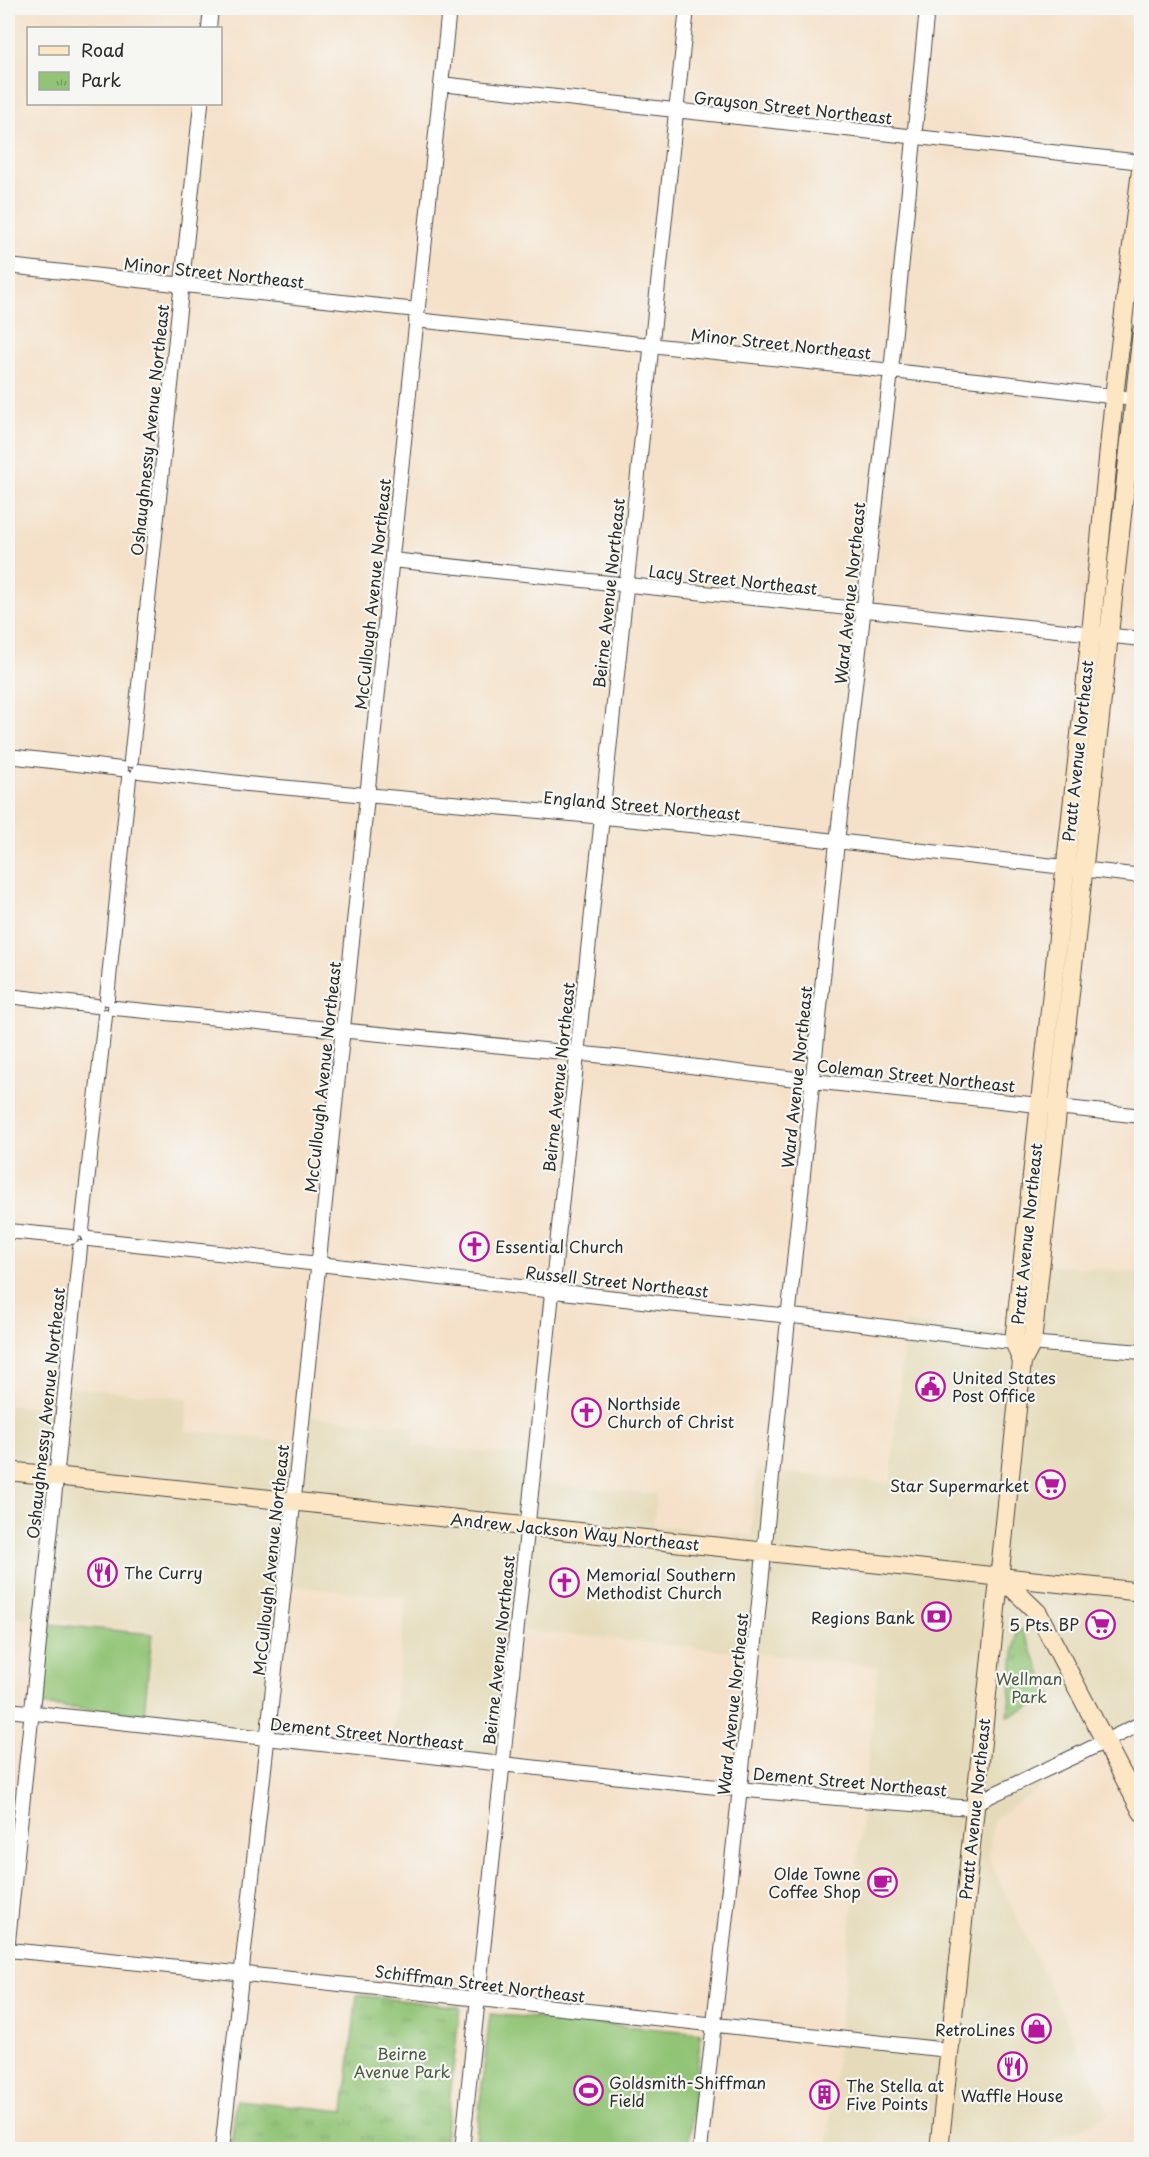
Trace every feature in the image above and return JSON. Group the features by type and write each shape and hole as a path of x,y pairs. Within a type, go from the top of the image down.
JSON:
{"street":[{"path":"209,27 211,8"},
{"name":"McCullough Avenue Northeast","path":"222,2150 294,1501 449,8"},
{"name":"Beirne Avenue Northeast","path":"462,2150 687,8"},
{"name":"Ward Avenue Northeast","path":"700,2150 740,1788 837,842 891,371 927,8"},
{"name":"Grayson Street Northeast","path":"441,84 914,138 1141,161"},
{"name":"Oshaughnessy Avenue Northeast","path":"8,1941 55,1476 201,105"},
{"name":"Pratt Avenue Northeast","path":"1032,1343 1083,868 1114,397 1141,161"},
{"name":"Minor Street Northeast","path":"8,266 181,284 651,346 1138,400"},
{"name":"Pratt Avenue Northeast","path":"1014,1341 1065,866 1099,634 1138,400 1142,331"},
{"name":"Lacy Street Northeast","path":"392,560 1142,639"},
{"name":"England Street Northeast","path":"8,756 247,784 690,825 1142,876"},
{"name":"Coleman Street Northeast","path":"8,996 697,1066 812,1081 1142,1116"},
{"name":"Russell Street Northeast","path":"8,1231 1032,1343 1142,1352"},
{"path":"1014,1341 1022,1362"},
{"path":"1022,1362 1032,1343"},
{"name":"Pratt Avenue Northeast","path":"939,2150 1022,1362"},
{"name":"Andrew Jackson Way Northeast","path":"8,1472 999,1575 1142,1592"},
{"path":"999,1575 1038,1613 1142,1812"},
{"name":"Dement Street Northeast","path":"8,1710 503,1765 856,1801 975,1805 1142,1723"},
{"name":"Schiffman Street Northeast","path":"8,1950 478,1998 549,2008 949,2050"}],"shaded area":[{"path":"1018,1262 1141,1273 1141,1725 1106,1741 993,1820 989,1859 1110,2114 1038,2149 827,2149 878,1666 511,1629 497,1758 392,1744 406,1597 278,1585 262,1733 146,1721 155,1631 8,1616 8,1405 57,1411 61,1387 188,1398 186,1430 304,1444 308,1416 415,1427 413,1446 541,1457 539,1484 656,1494 654,1525 751,1536 757,1470 890,1483 906,1323 1009,1331"}],"green space":[{"path":"48,1624 152,1634 144,1715 40,1705"},
{"name":"Wellman Park","path":"1021,1629 1053,1697 1008,1716 1016,1632"},
{"name":"Beirne Avenue Park","path":"357,1995 460,2007 444,2149 231,2149 236,2100 344,2111"},
{"name":"Goldsmith-Shiffman Field","path":"490,2014 701,2033 688,2149 475,2149"}],"place":[{"name":"Essential Church","path":"474,1246"},
{"name":"United States Post Office","path":"931,1386"},
{"name":"Northside Church of Christ","path":"586,1412"},
{"name":"Star Supermarket","path":"1050,1485"},
{"name":"The Curry","path":"103,1572"},
{"name":"Memorial Southern Methodist Church","path":"565,1583"},
{"name":"Regions Bank","path":"936,1617"},
{"name":"5 Pts. BP","path":"1100,1624"},
{"name":"Olde Towne Coffee Shop","path":"882,1882"},
{"name":"RetroLines","path":"1036,2029"},
{"name":"Waffle House","path":"1012,2067"},
{"name":"Goldsmith-Shiffman Field","path":"588,2091"},
{"name":"The Stella at Five Points","path":"825,2094"}]}
